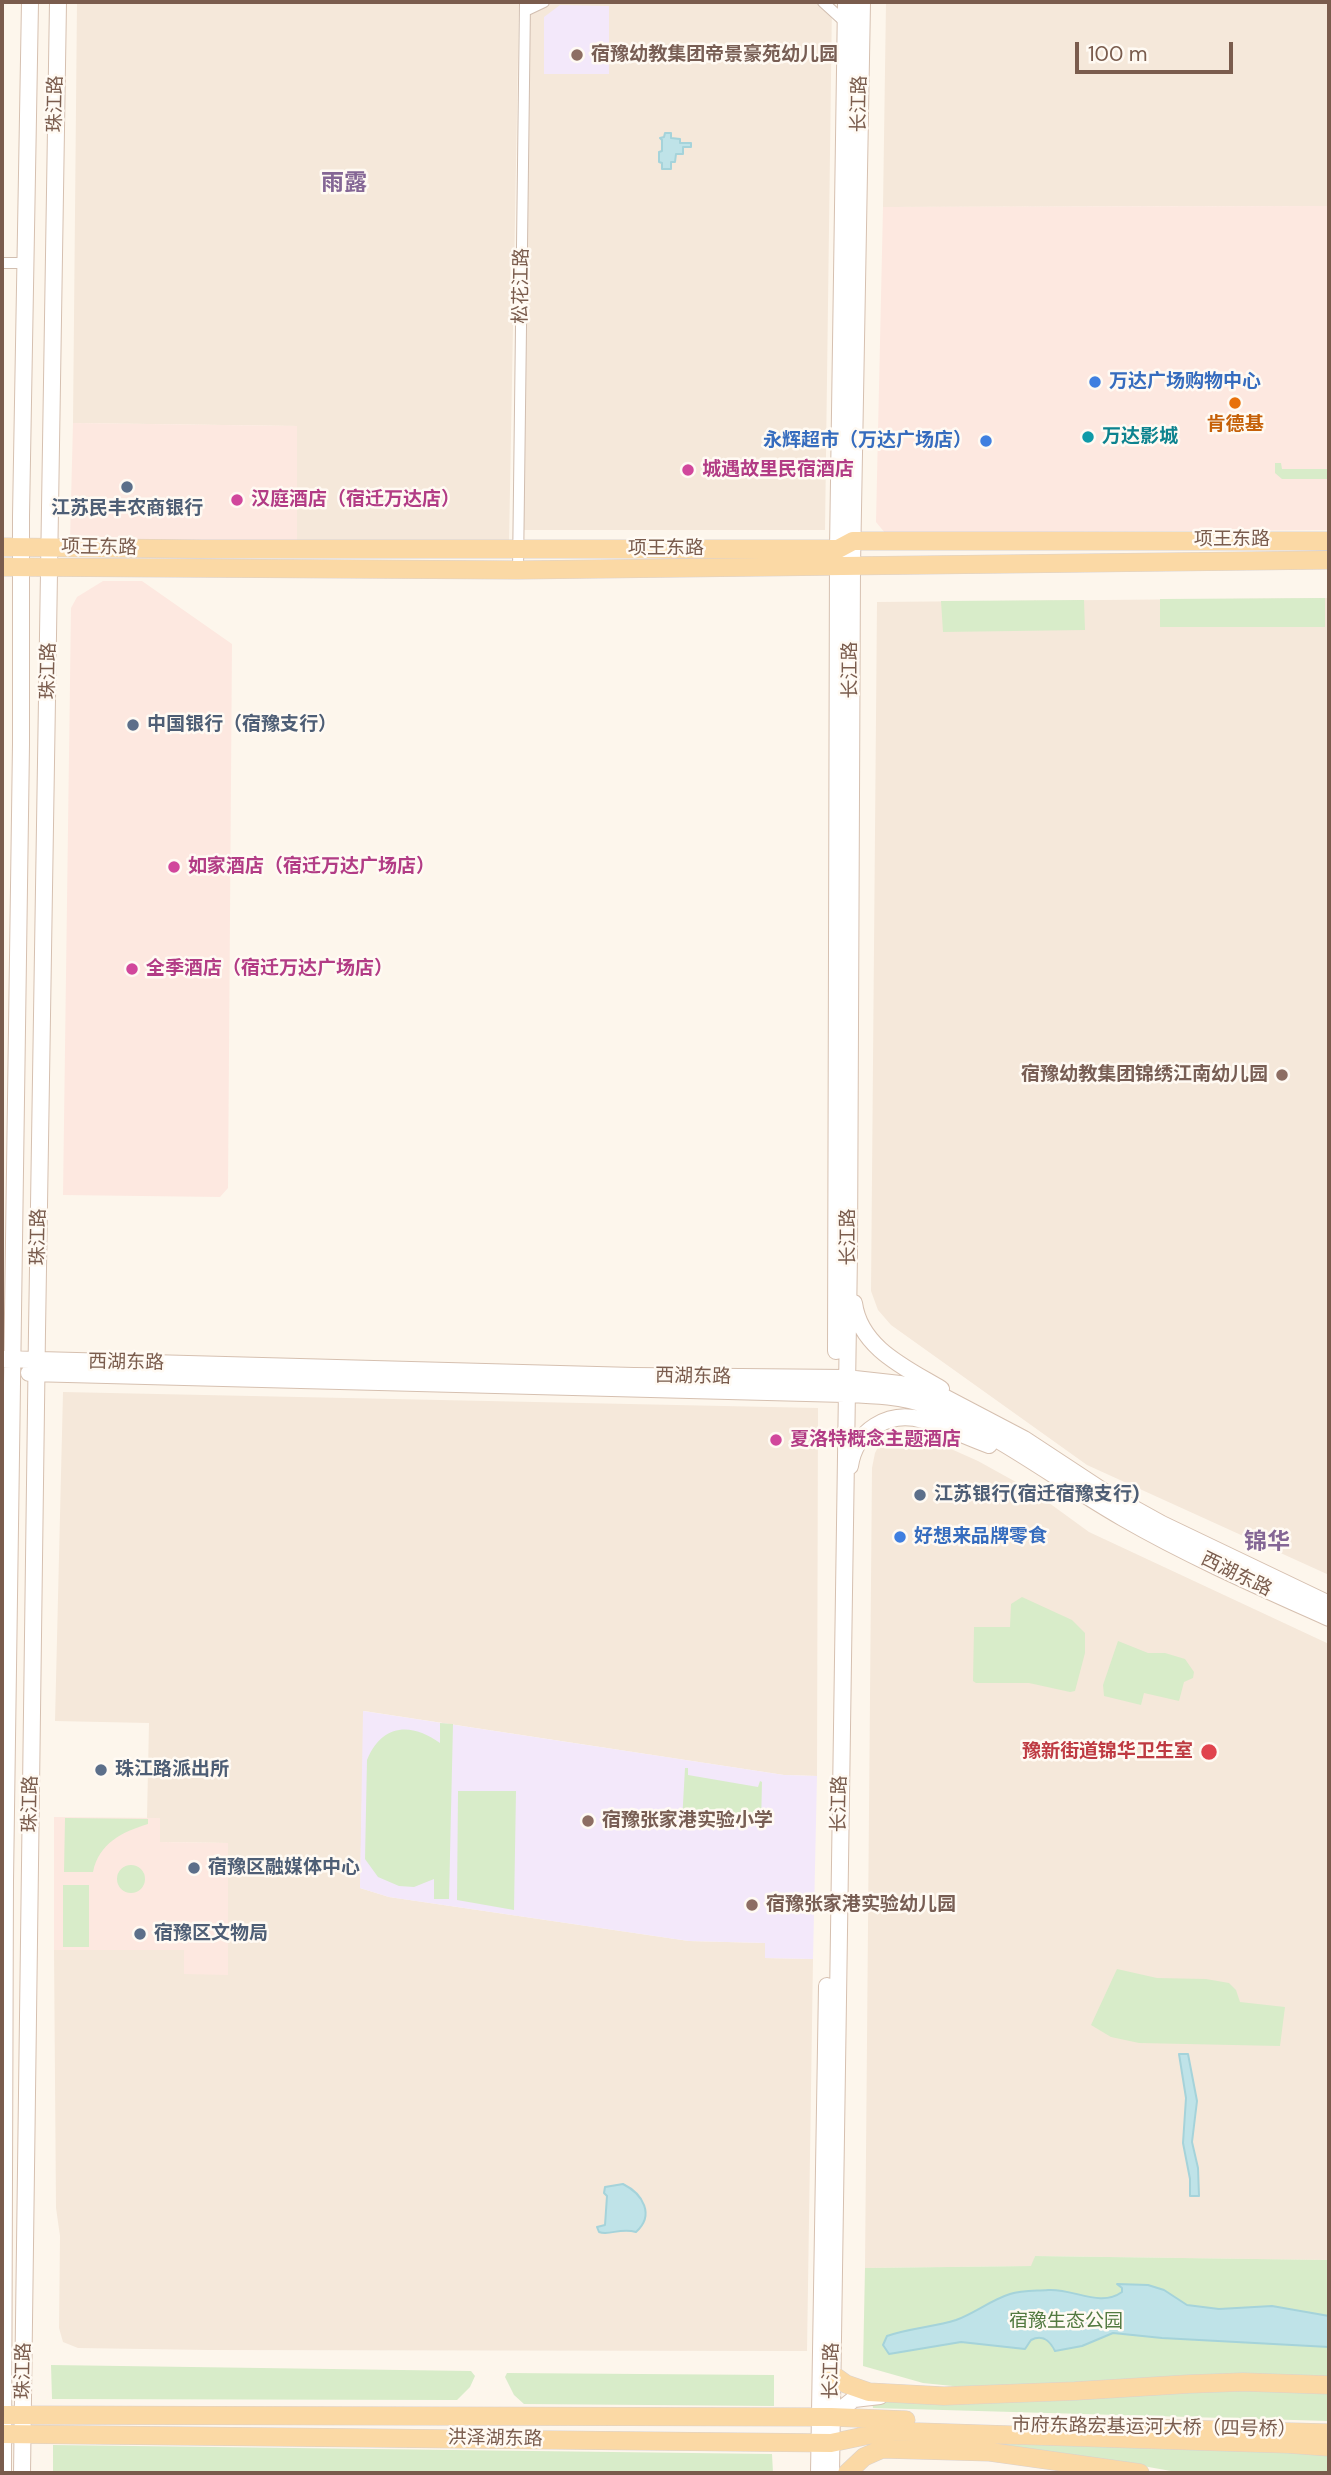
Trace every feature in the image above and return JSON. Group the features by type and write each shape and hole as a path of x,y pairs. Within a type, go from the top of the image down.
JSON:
{"main road":[{"name":"项王东路","path":"2,567 515,570 845,555 1324,539"},
{"name":"项王东路","path":"2,547 201,550 516,549 1320,561"},
{"path":"832,2374 846,2384 870,2392 907,2395 978,2395 1243,2382 1329,2385"},
{"name":"洪泽湖东路","path":"3,2415 826,2417 983,2430"},
{"name":"洪泽湖东路","path":"3,2434 826,2443 888,2431 983,2430"},
{"name":"市府东路宏基运河大桥（四号桥）","path":"983,2430 1329,2433"},
{"name":"市府东路宏基运河大桥（四号桥）","path":"983,2430 1329,2447"},
{"path":"847,2473 864,2457 882,2449 990,2452 1140,2473"}],"street":[{"name":"珠江路","path":"3,2473 3,1875 6,1801 7,1366 30,2"},
{"name":"珠江路","path":"22,2473 58,2"},
{"path":"523,5 544,2"},
{"path":"822,2 846,23"},
{"name":"长江路","path":"831,2473 826,2443 826,2417 840,1387 846,2"},
{"name":"长江路","path":"826,2417 832,2374 844,1514 840,1387 849,1265 845,555 862,2"},
{"name":"松花江路","path":"515,570 523,5"},
{"path":"2,263 27,263"},
{"path":"1320,561 1329,571"},
{"path":"849,1265 856,1316 872,1342 892,1360 1024,1439"},
{"name":"西湖东路","path":"7,1366 840,1387 900,1384 944,1397 1024,1439 1131,1507 1329,1604"},
{"name":"西湖东路","path":"840,1387 928,1406 1012,1447 1126,1520 1329,1618"},
{"path":"844,1514 850,1462 855,1446 867,1432 883,1422 906,1418 923,1420 1041,1465"},
{"path":"2,1820 6,1801"},
{"path":"3,1875 30,1875"},
{"path":"826,2417 854,2399 907,2395"},
{"path":"826,2443 882,2449"},
{"name":"长江路","path":"820,2473 826,2443"}],"shaded area":[{"path":"77,2 519,2 509,543 297,540 297,426 73,423"},
{"path":"528,2 832,2 825,530 520,530"},
{"path":"886,2 1329,2 1329,206 883,207"},
{"name":"宿豫幼教集团帝景豪苑幼儿园","path":"560,5 609,6 609,74 544,74 544,17"},
{"path":"1329,206 1329,530 885,533 876,522 883,207"},
{"path":"73,423 297,426 297,540 70,540"},
{"path":"103,581 142,581 232,644 228,1188 220,1197 63,1195 71,608 77,597"},
{"path":"1329,598 1329,1575 1087,1465 891,1325 878,1310 871,1291 877,602"},
{"path":"63,1392 818,1408 817,1776 784,1775 364,1711 360,1888 389,1897 689,1941 765,1943 765,1958 813,1959 807,2351 209,2350 78,2348 63,2342 59,2328 60,2236 56,2208 54,1950 184,1950 184,1974 228,1974 228,1843 160,1842 160,1818 147,1818 149,1723 55,1721"},
{"path":"913,1432 978,1461 1034,1492 1089,1532 1329,1644 1329,2260 1035,2256 1032,2266 865,2268 872,1468 880,1443 887,1436"},
{"name":"宿豫张家港实验小学","path":"363,1711 784,1775 817,1776 813,1959 765,1958 765,1943 689,1941 389,1897 360,1888"},
{"path":"54,1817 160,1818 160,1842 228,1843 228,1975 184,1974 184,1950 54,1950"}],"green space":[{"path":"1275,463 1281,463 1282,469 1329,469 1329,479 1282,479 1275,473"},
{"path":"1325,598 1325,627 1160,627 1160,599"},
{"path":"1084,600 1085,630 943,632 941,601"},
{"path":"1022,1597 1072,1620 1085,1633 1085,1653 1075,1691 1029,1683 973,1681 974,1627 1010,1627 1011,1604"},
{"path":"1118,1641 1148,1653 1165,1653 1185,1659 1194,1672 1193,1678 1184,1682 1179,1701 1144,1693 1141,1705 1104,1696 1103,1685"},
{"path":"440,1723 453,1724 449,1899 434,1899 434,1879 414,1887 399,1886 378,1877 365,1859 367,1760 373,1748 389,1733 398,1730 418,1732 440,1743"},
{"path":"685,1768 688,1768 688,1775 758,1787 760,1781 762,1782 761,1825 682,1822"},
{"path":"458,1791 516,1791 514,1910 457,1900"},
{"path":"65,1818 148,1819 148,1824 121,1835 106,1846 100,1853 93,1872 64,1872"},
{"path":"131,1865 141,1869 145,1879 141,1889 131,1893 121,1889 117,1879 121,1869"},
{"path":"63,1885 89,1885 89,1947 63,1947"},
{"path":"1117,1969 1157,1978 1206,1979 1229,1983 1236,1990 1240,2002 1285,2007 1280,2046 1139,2043 1111,2037 1091,2025"},
{"name":"宿豫生态公园","path":"1035,2256 1329,2260 1329,2380 983,2389 923,2383 863,2366 865,2268 1031,2266"},
{"path":"51,2365 471,2371 475,2376 470,2387 457,2400 52,2399"},
{"path":"507,2373 774,2375 774,2406 524,2404 514,2395 505,2377"},
{"path":"1329,2390 1329,2421 873,2408 872,2402 1149,2392"},
{"path":"887,2434 1329,2454 1329,2473 1182,2473 1115,2461 884,2441"},
{"path":"53,2445 772,2454 773,2473 53,2473"}],"water":[{"path":"665,133 671,133 671,138 680,139 680,143 691,143 691,147 683,147 683,154 676,154 675,162 671,162 671,169 662,169 662,163 659,162 659,152 662,151 660,138 664,137"},
{"path":"1179,2054 1188,2054 1197,2101 1192,2142 1198,2168 1199,2196 1190,2196 1190,2179 1183,2143 1186,2098"},
{"path":"623,2184 636,2193 644,2205 646,2212 642,2225 636,2232 599,2232 597,2227 605,2225 605,2187"},
{"path":"1117,2284 1148,2285 1164,2290 1187,2305 1219,2309 1272,2306 1329,2316 1329,2347 1113,2333 1082,2346 1055,2351 1043,2338 1031,2340 1025,2349 961,2342 889,2354 883,2345 887,2336 956,2320 1015,2293 1057,2290 1105,2298 1122,2292 1122,2288"}],"place":[{"name":"宿豫幼教集团帝景豪苑幼儿园","path":"577,55"},
{"name":"万达广场购物中心","path":"1095,382"},
{"name":"肯德基","path":"1235,403"},
{"name":"万达影城","path":"1088,437"},
{"name":"永辉超市（万达广场店）","path":"986,441"},
{"name":"城遇故里民宿酒店","path":"688,470"},
{"name":"江苏民丰农商银行","path":"127,487"},
{"name":"汉庭酒店（宿迁万达店）","path":"237,500"},
{"name":"中国银行（宿豫支行）","path":"133,725"},
{"name":"如家酒店（宿迁万达广场店）","path":"174,867"},
{"name":"全季酒店（宿迁万达广场店）","path":"132,969"},
{"name":"宿豫幼教集团锦绣江南幼儿园","path":"1282,1075"},
{"name":"夏洛特概念主题酒店","path":"776,1440"},
{"name":"江苏银行(宿迁宿豫支行)","path":"920,1495"},
{"name":"好想来品牌零食","path":"900,1537"},
{"name":"豫新街道锦华卫生室","path":"1209,1752"},
{"name":"珠江路派出所","path":"101,1770"},
{"name":"宿豫张家港实验小学","path":"588,1821"},
{"name":"宿豫区融媒体中心","path":"194,1868"},
{"name":"宿豫张家港实验幼儿园","path":"752,1905"},
{"name":"宿豫区文物局","path":"140,1934"}],"district":[{"name":"雨露","path":"344,184"},
{"name":"锦华","path":"1267,1543"}]}
